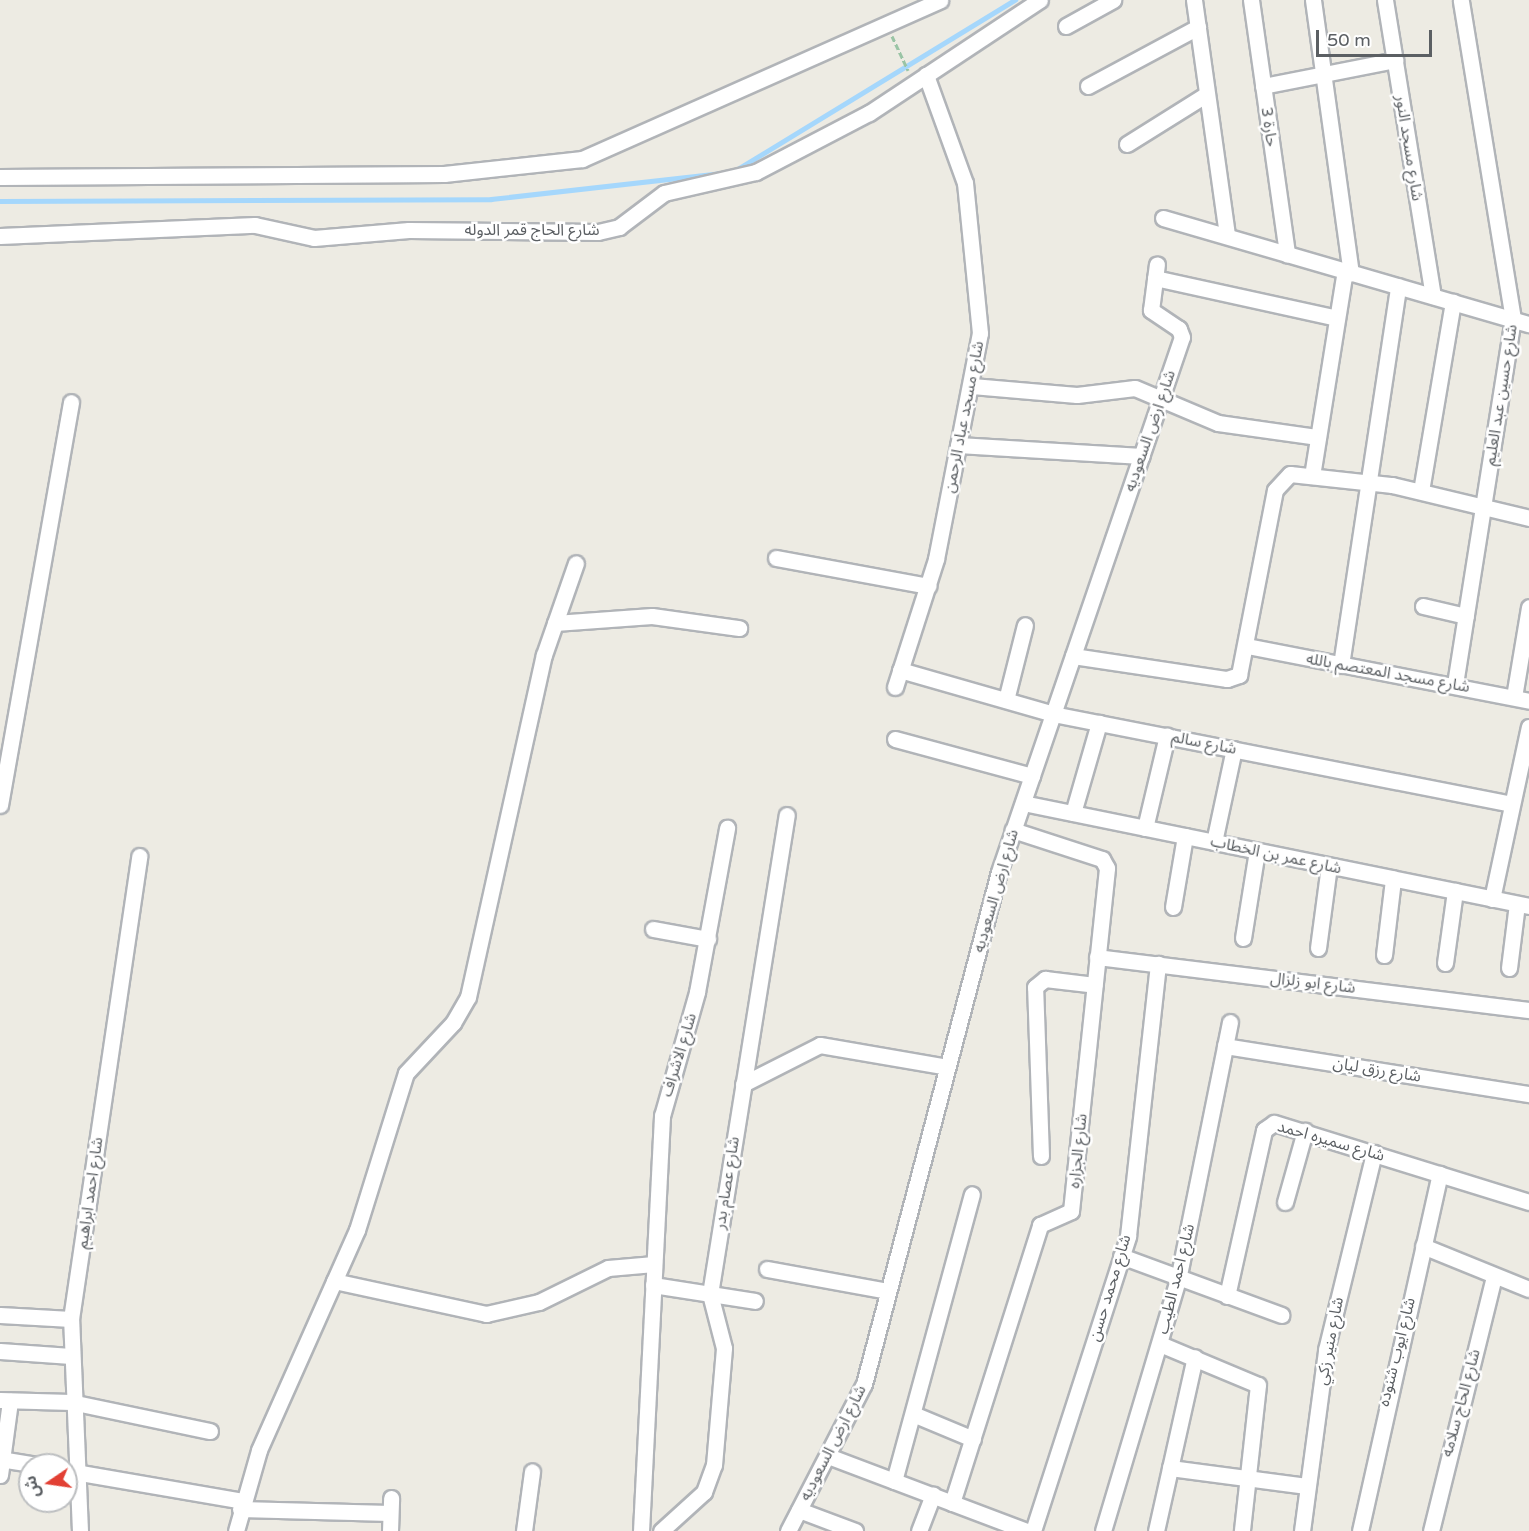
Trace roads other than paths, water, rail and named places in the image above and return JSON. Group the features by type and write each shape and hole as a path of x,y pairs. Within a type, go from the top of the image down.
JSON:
{"street":[{"path":"0,177 444,174 582,159 940,0"},
{"name":"شارع الحاج قمر الدوله","path":"0,236 255,225 314,238 409,230 598,232 619,227 664,193 756,172 869,113 1040,0"},
{"path":"1066,26 1113,0"},
{"path":"1194,0 1227,236"},
{"name":"حارة 3","path":"1251,0 1287,254"},
{"path":"1312,476 1337,318 1348,272 1313,0"},
{"name":"شارع مسجد النور","path":"1385,0 1433,296"},
{"name":"شارع حسين عبد العليم","path":"1455,684 1513,319 1461,0"},
{"path":"1088,86 1198,27"},
{"path":"1263,86 1395,60"},
{"name":"شارع مسجد عباد الرحمن","path":"895,687 928,586 972,386 980,333 970,214 957,152 926,75"},
{"path":"1127,144 1207,94"},
{"path":"1163,218 1529,324"},
{"name":"شارع ارض السعوديه","path":"788,1531 864,1384 947,1067 1013,830 1162,399 1182,334 1151,310 1156,271 1337,318"},
{"path":"1341,665 1398,286"},
{"path":"1421,491 1453,302"},
{"path":"972,386 1077,395 1120,387 1162,399 1218,423 1318,437"},
{"path":"0,806 71,402"},
{"path":"958,445 1142,456"},
{"path":"1073,656 1227,679 1239,675 1247,646 1275,490 1290,474 1369,481 1421,491 1529,518"},
{"path":"776,558 928,586"},
{"path":"236,1531 241,1505 334,1281 406,1073 453,1023 468,998 555,623 576,563"},
{"path":"1423,606 1466,616"},
{"path":"1521,699 1529,607"},
{"path":"555,623 652,616 739,628"},
{"path":"1006,700 1025,625"},
{"name":"شارع مسجد المعتصم بالله","path":"1247,646 1455,684 1521,699"},
{"name":"شارع سالم","path":"900,670 1053,714 1511,804"},
{"path":"1073,813 1100,723"},
{"path":"1492,899 1529,728"},
{"path":"1145,828 1167,736"},
{"path":"895,739 1032,776"},
{"path":"1214,842 1234,749"},
{"name":"شارع عمر بن الخطاب","path":"1023,803 1523,905"},
{"name":"شارع عصام بدر","path":"661,1531 704,1492 714,1465 724,1348 710,1294 787,815"},
{"name":"شارع الاشراف","path":"640,1531 662,1116 708,939 727,828"},
{"name":"شارع الجزاره","path":"952,1503 1040,1225 1071,1211 1095,985 1106,862 1013,830"},
{"path":"1173,907 1185,836"},
{"path":"1243,938 1257,851"},
{"name":"شارع احمد ابراهيم","path":"71,1453 71,1319 139,856"},
{"path":"1318,948 1329,866"},
{"path":"1384,955 1393,879"},
{"path":"1445,963 1455,891"},
{"path":"1509,968 1523,905"},
{"path":"653,929 708,939"},
{"name":"شارع ابو زلزال","path":"1097,957 1529,1010"},
{"name":"شارع محمد حسن","path":"1033,1531 1121,1256 1158,964"},
{"path":"1041,1156 1035,987 1046,979 1095,985"},
{"name":"شارع احمد الطيب","path":"1103,1531 1178,1280 1230,1022"},
{"path":"743,1084 820,1045 947,1067"},
{"name":"شارع رزق ليان","path":"1225,1046 1529,1094"},
{"name":"شارع سميره احمد","path":"1227,1296 1264,1130 1278,1123 1529,1202"},
{"path":"1285,1202 1305,1131"},
{"name":"شارع منير زكي","path":"1302,1531 1326,1350 1374,1153"},
{"name":"شارع ايوب شنوده","path":"1360,1531 1440,1174"},
{"path":"894,1481 972,1194"},
{"path":"1423,1246 1529,1289"},
{"path":"1121,1256 1178,1280 1281,1315"},
{"path":"334,1281 486,1314 539,1302 608,1268 654,1264"},
{"path":"767,1269 888,1291"},
{"name":"شارع الحاج سلامه","path":"1431,1531 1494,1276"},
{"path":"653,1285 755,1301"},
{"path":"0,1315 71,1319"},
{"path":"1160,1344 1258,1385 1242,1531"},
{"path":"0,1351 71,1356"},
{"path":"1156,1531 1195,1357"},
{"path":"0,1475 5,1400 71,1402 210,1431"},
{"path":"912,1414 972,1439"},
{"path":"828,1456 952,1503 989,1524 1027,1531"},
{"path":"1,1459 18,1462"},
{"path":"1170,1468 1307,1486"},
{"path":"78,1472 241,1505 391,1506 390,1531"},
{"path":"524,1531 532,1472"},
{"path":"919,1531 933,1496"},
{"path":"799,1510 855,1531"},
{"name":"شارع احمد ابراهيم","path":"77,1513 80,1531"}],"waterway":[{"path":"736,170 1015,0"},
{"path":"0,201 491,199 722,173"}]}
